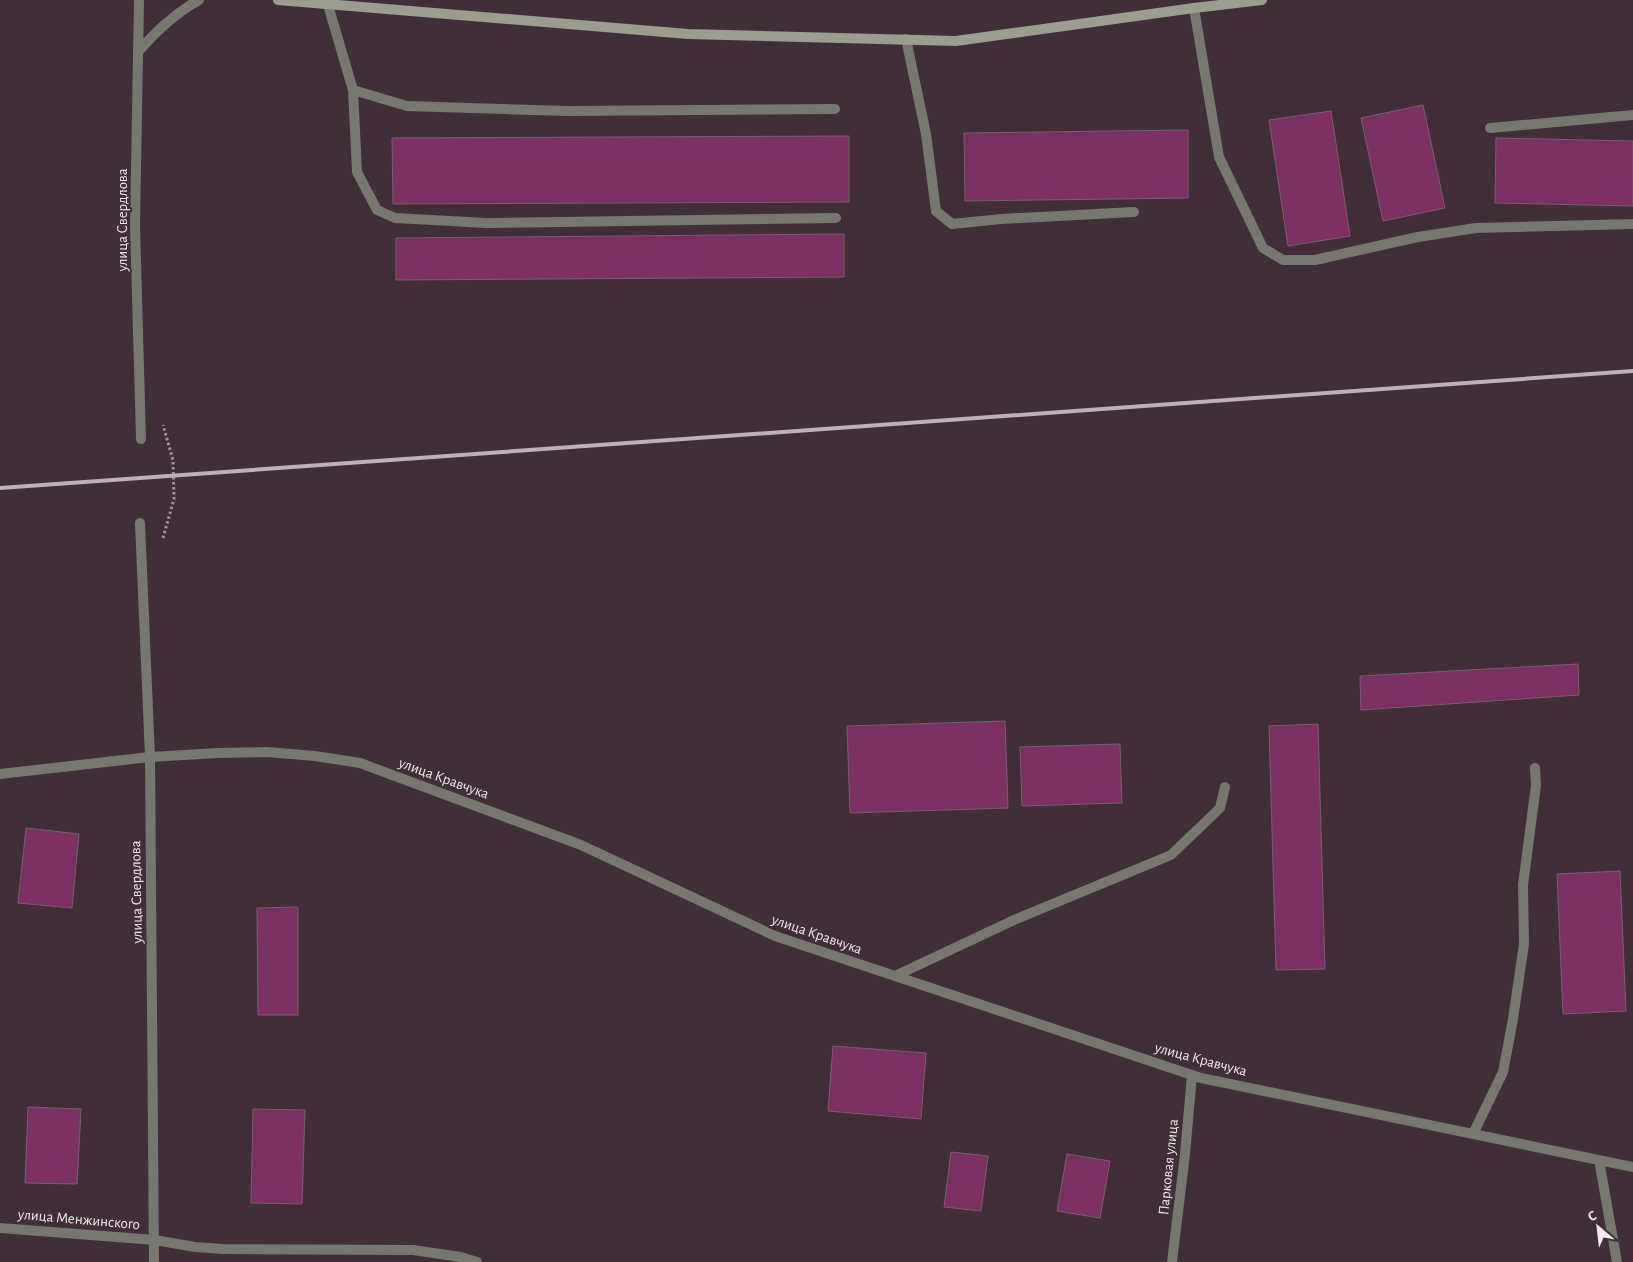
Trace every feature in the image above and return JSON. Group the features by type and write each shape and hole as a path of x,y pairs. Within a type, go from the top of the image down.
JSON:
{"main road":[{"path":"278,0 688,34 956,41 1262,0"}],"street":[{"name":"улица Свердлова","path":"139,0 135,225 141,439"},
{"path":"138,52 165,24 185,8 199,0"},
{"path":"328,5 352,90 357,172 377,210 395,218 486,223 836,218"},
{"path":"1194,8 1219,157 1264,248 1282,260 1315,260 1418,237 1476,228 1633,224"},
{"path":"906,39 926,134 936,210 952,224 1001,219 1134,212"},
{"path":"352,90 407,106 567,111 834,109"},
{"path":"1490,128 1633,115"},
{"name":"улица Свердлова","path":"140,522 150,757 154,1262"},
{"name":"улица Кравчука","path":"0,774 150,757 267,752 315,756 360,763 581,845 774,936 1192,1075 1633,1167"},
{"path":"1473,1134 1503,1072 1514,1019 1524,944 1523,885 1536,785 1535,768"},
{"path":"896,976 1014,920 1171,855 1220,808 1226,787"},
{"name":"Парковая улица","path":"1172,1262 1192,1075"},
{"path":"1600,1160 1617,1262"},
{"name":"улица Менжинского","path":"0,1228 155,1240 194,1247 223,1249 413,1250 461,1256 477,1262"}],"path":[{"path":"142,571 163,537 174,499 173,460 162,422"}],"building":[{"path":"1423,105 1445,208 1383,221 1361,118"},
{"path":"1331,111 1350,236 1288,246 1269,120"},
{"path":"1188,130 1188,198 965,201 964,133"},
{"path":"849,136 849,202 393,204 392,138"},
{"path":"1496,138 1633,141 1633,206 1495,203"},
{"path":"844,234 844,277 396,280 396,238"},
{"path":"1578,664 1579,695 1361,710 1360,676"},
{"path":"1005,721 1008,808 850,813 847,726"},
{"path":"1318,724 1325,969 1276,970 1269,726"},
{"path":"1120,744 1122,803 1022,806 1020,747"},
{"path":"26,828 79,834 72,908 18,903"},
{"path":"1620,871 1626,1011 1563,1014 1557,874"},
{"path":"298,907 298,1015 258,1015 257,908"},
{"path":"833,1046 926,1053 921,1119 828,1111"},
{"path":"28,1107 81,1109 77,1184 25,1183"},
{"path":"253,1109 305,1110 302,1204 251,1203"},
{"path":"951,1152 988,1156 981,1211 944,1207"},
{"path":"1067,1154 1110,1161 1100,1218 1057,1211"}],"railway":[{"path":"0,488 1633,371"}]}
